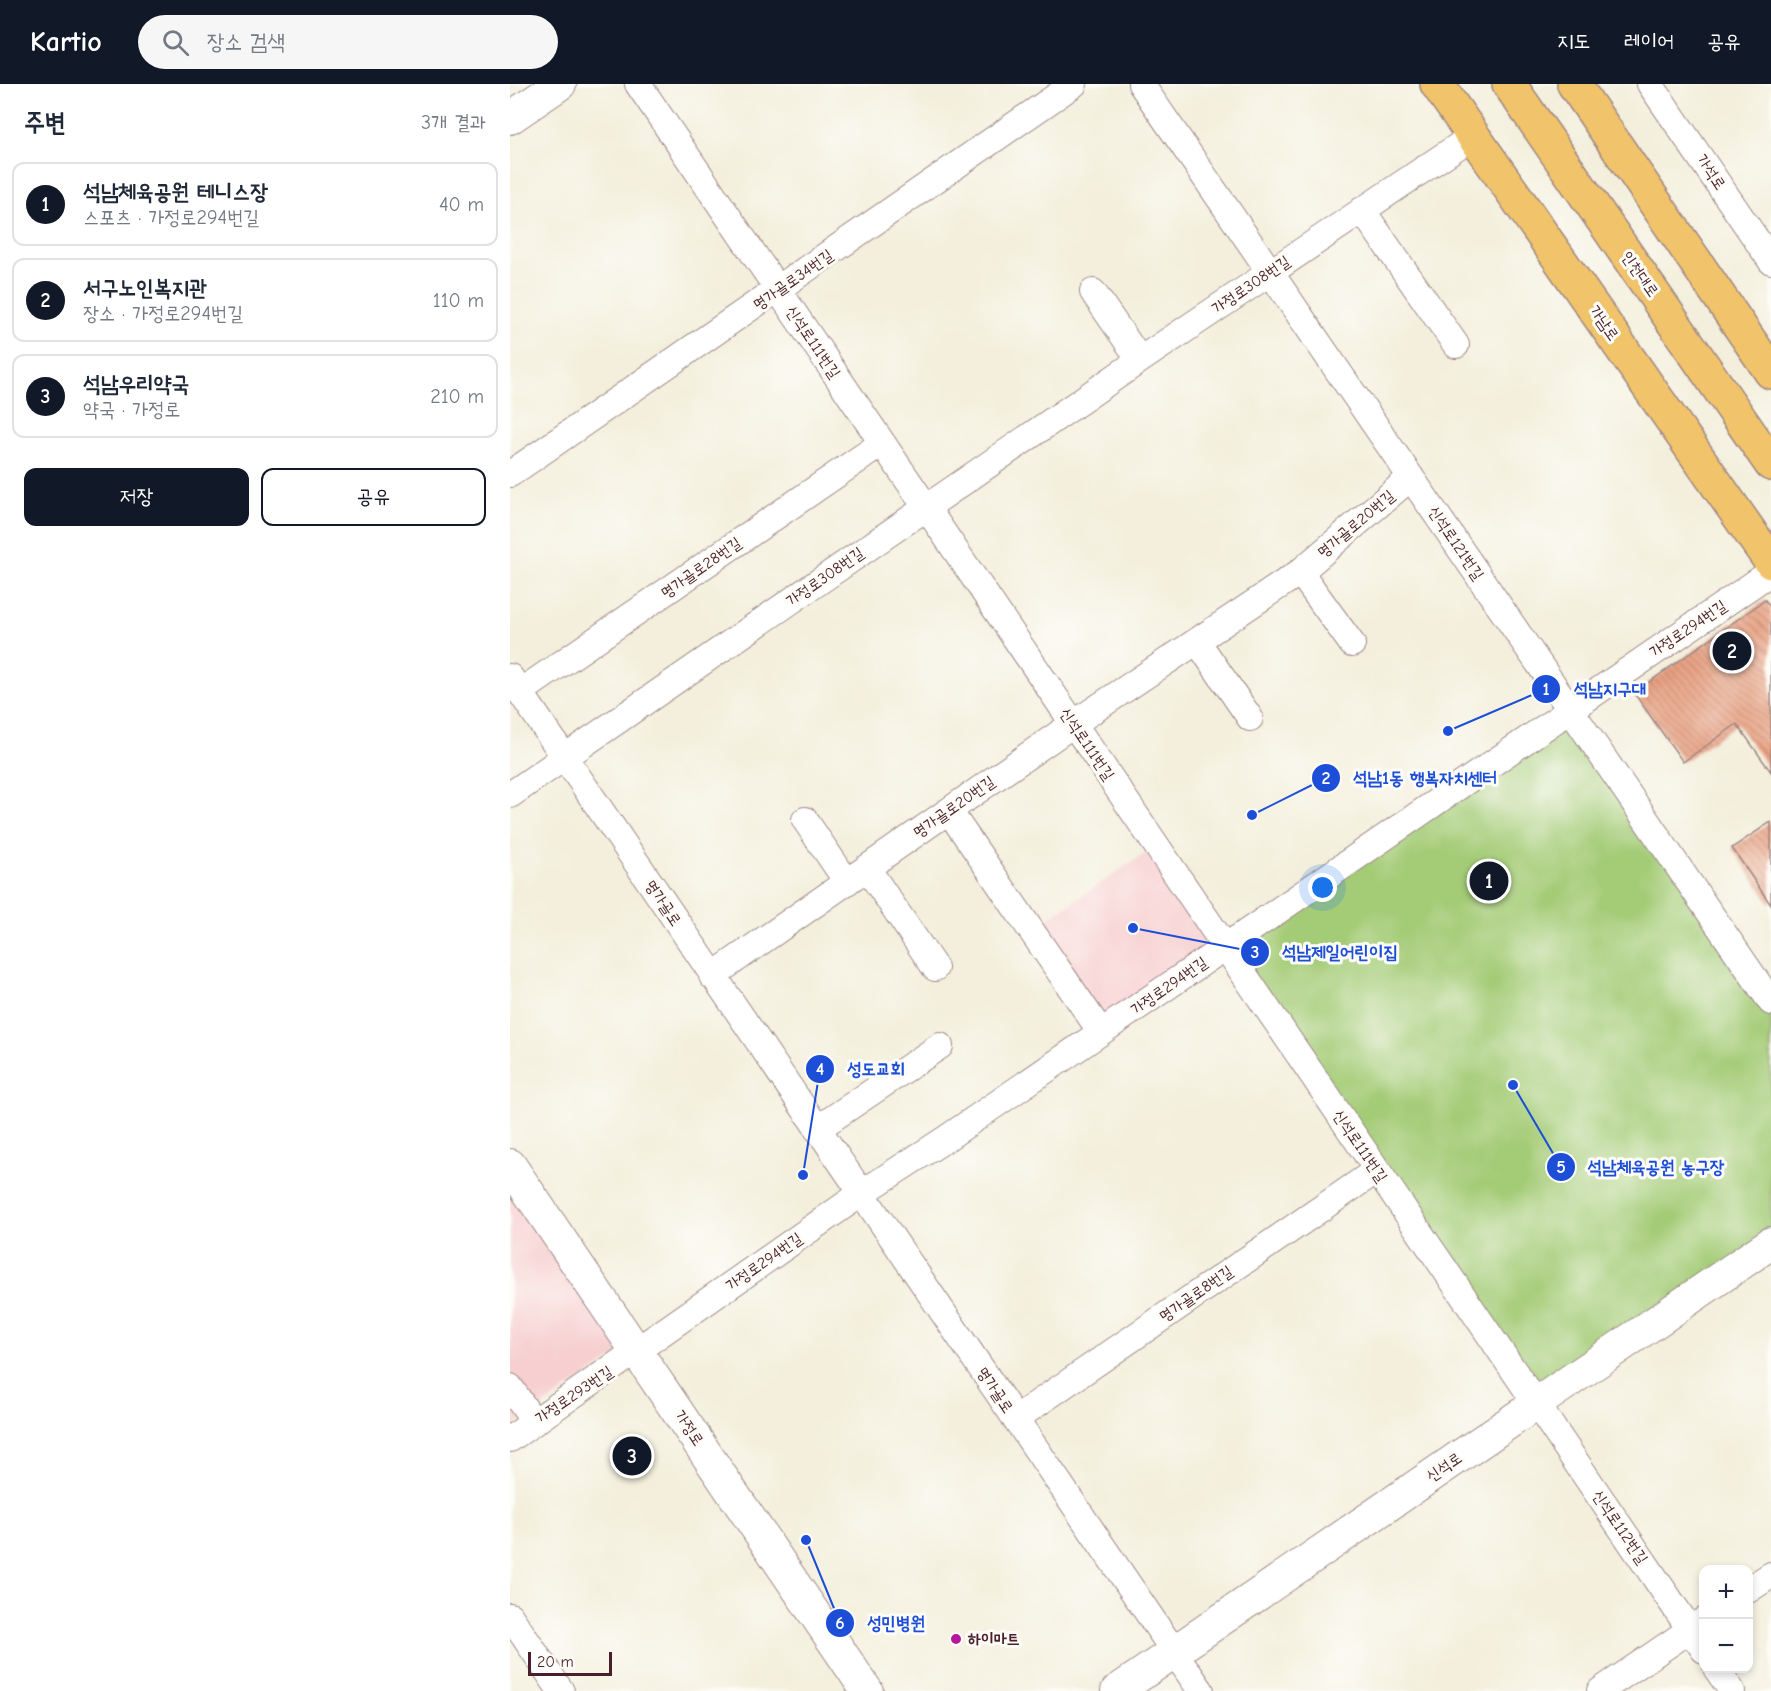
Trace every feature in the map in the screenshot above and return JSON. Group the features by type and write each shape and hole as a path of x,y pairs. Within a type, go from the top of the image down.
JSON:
{"main road":[{"name":"가남로","path":"1437,84 1771,562"},
{"name":"인천대로","path":"1509,84 1771,464"},
{"path":"1574,84 1771,372"}],"street":[{"path":"510,118 560,84"},
{"name":"신석로111번길","path":"638,84 1536,1404"},
{"name":"명가골로34번길","path":"510,474 778,291 1074,84"},
{"name":"신석로121번길","path":"1142,84 1771,1002"},
{"name":"가석로","path":"1650,84 1771,261"},
{"name":"가정로308번길","path":"510,795 1270,271 1473,136"},
{"path":"1362,210 1456,345"},
{"path":"1093,292 1140,360"},
{"name":"명가골로28번길","path":"515,685 881,444"},
{"name":"명가골로20번길","path":"712,976 1073,724 1300,572 1411,477"},
{"path":"1300,572 1352,644"},
{"name":"가정로294번길","path":"637,1352 862,1193 1101,1032 1771,572"},
{"path":"1197,641 1250,718"},
{"name":"명가골로","path":"515,685 1201,1691"},
{"path":"949,811 1101,1032"},
{"path":"805,820 856,875 935,968"},
{"path":"817,1129 940,1046"},
{"name":"가정로","path":"510,1165 867,1691"},
{"name":"명가골로8번길","path":"1015,1419 1377,1170"},
{"name":"신석로","path":"1117,1691 1771,1243"},
{"name":"가정로293번길","path":"510,1439 637,1352"},
{"path":"510,1387 534,1422"},
{"name":"신석로112번길","path":"1536,1404 1699,1634"},
{"path":"1753,1587 1771,1575"},
{"path":"510,1616 561,1691"},
{"path":"1600,1691 1699,1634"},
{"path":"1719,1673 1732,1691"}],"shaded area":[{"path":"1156,846 1225,947 1101,1032 1031,930"},
{"path":"510,1180 625,1350 510,1428"}],"green space":[{"path":"1570,709 1771,1006 1771,1243 1536,1404 1225,947"}],"building":[{"path":"1765,600 1771,608 1771,772 1737,724 1683,762 1634,693"},
{"path":"1771,822 1771,905 1732,848"}],"place":[{"name":"서구노인복지관","path":"1732,651"},
{"name":"석남지구대","path":"1448,731"},
{"name":"석남1동 행복자치센터","path":"1252,815"},
{"name":"석남체육공원 테니스장","path":"1489,881"},
{"name":"석남제일어린이집","path":"1133,928"},
{"name":"석남체육공원 농구장","path":"1513,1085"},
{"name":"성도교회","path":"803,1175"},
{"name":"석남우리약국","path":"632,1456"},
{"name":"성민병원","path":"806,1540"},
{"name":"하이마트","path":"956,1639"}]}
